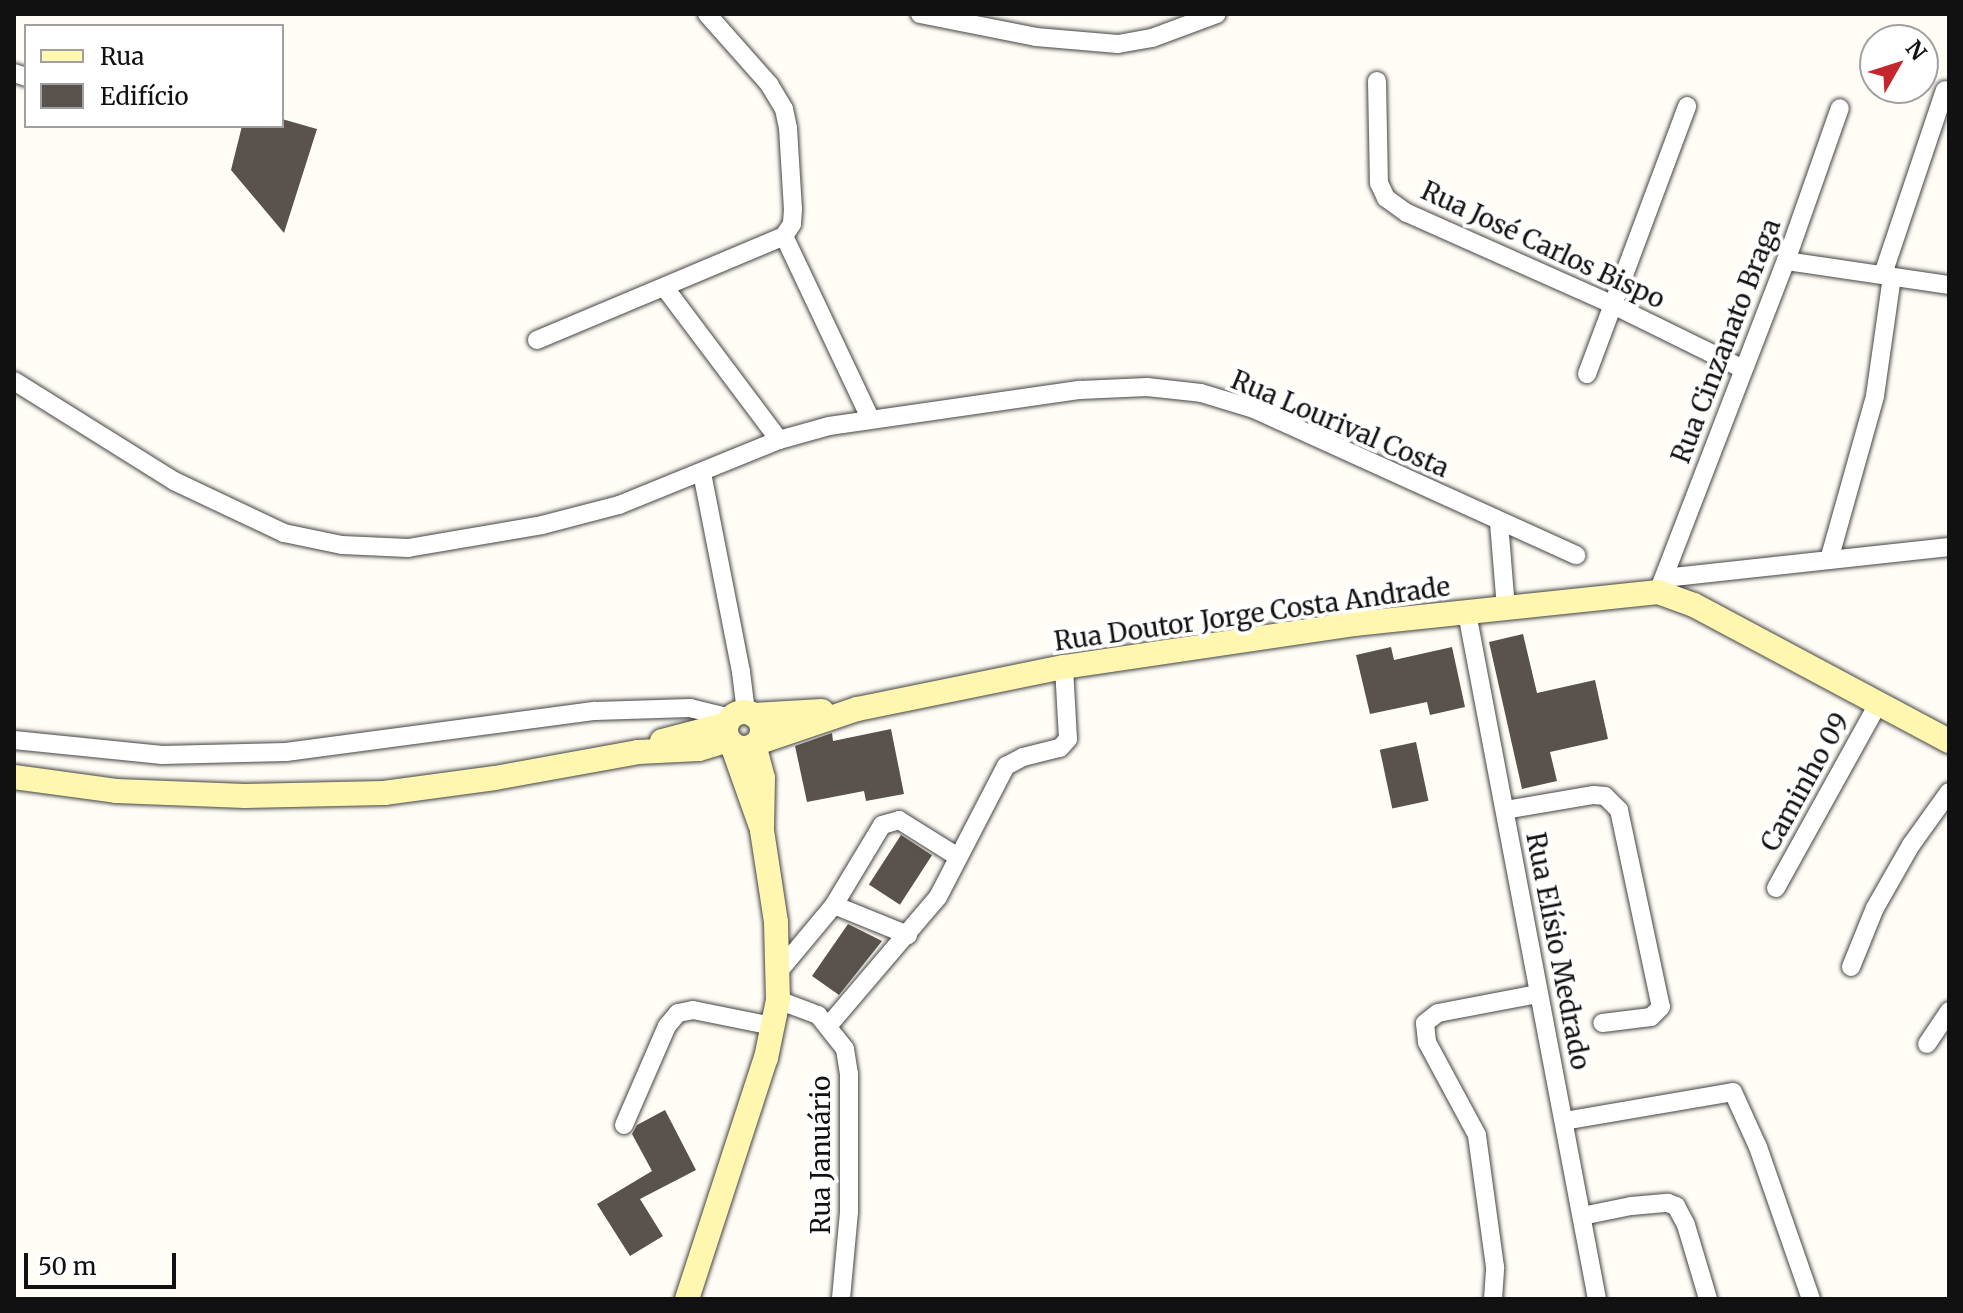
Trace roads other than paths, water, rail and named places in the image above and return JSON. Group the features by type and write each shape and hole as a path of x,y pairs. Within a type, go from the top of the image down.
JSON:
{"main road":[{"name":"Rua Doutor Jorge Costa Andrade","path":"14,777 116,791 245,796 384,793 495,778 638,752 668,739 741,730 857,709 1064,667 1354,624 1506,609 1661,585"},
{"path":"1661,585 1949,741"},
{"path":"687,1299 766,1058 778,1000 774,906 762,830 763,778 741,730"}],"street":[{"path":"537,340 784,236 792,224 784,109 769,84 707,14"},
{"path":"920,14 1036,37 1118,44 1152,38 1217,14"},
{"name":"Rua José Carlos Bispo","path":"1377,81 1379,183 1386,198 1407,213 1611,304 1743,369"},
{"path":"1829,560 1873,408 1888,275 1945,90"},
{"path":"1587,374 1687,106"},
{"name":"Rua Cinzanato Braga","path":"1661,585 1786,261 1840,108"},
{"path":"784,236 870,418"},
{"path":"1786,261 1949,285"},
{"path":"665,288 779,440"},
{"name":"Rua Lourival Costa","path":"14,381 174,481 284,533 342,545 408,548 542,525 619,505 779,440 870,418 1080,390 1147,387 1201,393 1254,409 1499,523 1576,555"},
{"path":"14,740 162,755 286,752 595,711 690,708 741,730 741,672 702,473"},
{"path":"1499,523 1506,609"},
{"path":"1661,585 1829,560 1949,547"},
{"name":"Rua Elísio Medrado","path":"1467,613 1597,1299"},
{"path":"778,1000 818,1015 829,1025 908,935 938,897 1006,766 1023,757 1060,748 1068,739 1064,667"},
{"name":"Caminho 09","path":"1776,888 1879,702"},
{"path":"1851,967 1875,908 1911,845 1949,792"},
{"path":"1505,810 1594,795 1613,801 1623,820 1661,1007 1651,1017 1602,1023"},
{"path":"779,971 834,905 882,825 899,820 958,857"},
{"path":"834,905 908,935"},
{"path":"1493,1299 1495,1267 1477,1135 1425,1033 1425,1023 1438,1013 1538,994"},
{"path":"624,1125 667,1026 678,1013 693,1010 772,1026"},
{"path":"1927,1044 1949,1011"},
{"name":"Rua Januário","path":"829,1025 845,1049 849,1074 849,1212 841,1299"},
{"path":"1564,1121 1733,1092 1750,1125 1811,1299"},
{"path":"1582,1216 1668,1203 1681,1211 1708,1299"}]}
